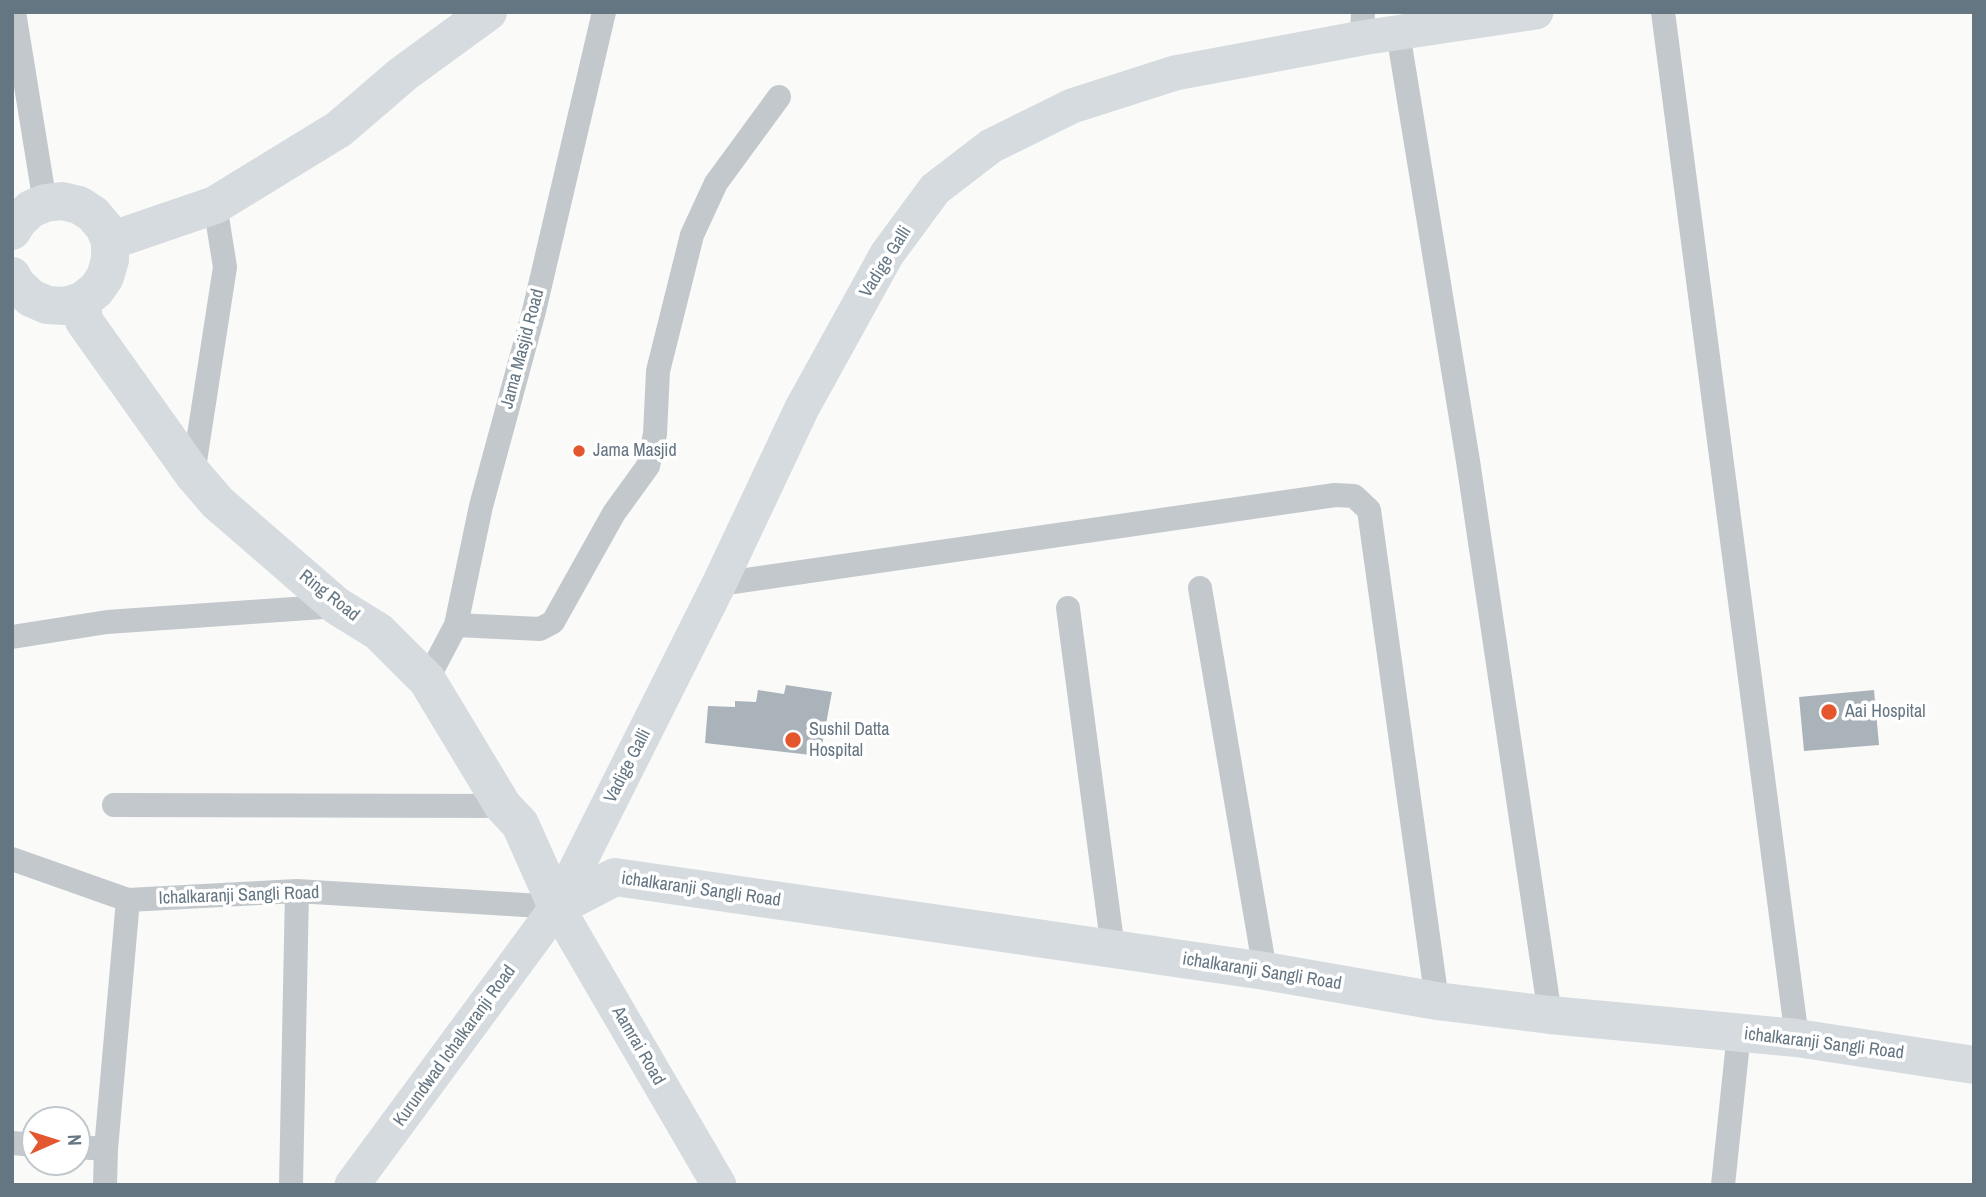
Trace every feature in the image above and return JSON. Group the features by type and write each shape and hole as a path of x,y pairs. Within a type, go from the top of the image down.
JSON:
{"main road":[{"path":"110,241 215,205 340,129 403,74 488,12"},
{"name":"Vadige Galli","path":"558,907 815,384 887,254 935,189 991,146 1072,106 1175,73 1362,25 1398,33 1536,12"},
{"path":"12,231 31,209 62,201 79,205 93,214 104,227 110,241 106,277 96,290 82,301 65,306 47,305 30,298 12,276"},
{"name":"Ring Road","path":"82,301 84,321 193,474 218,503 337,606 379,632 427,680 503,806 520,824 558,907"},
{"name":"ichalkaranji Sangli Road","path":"558,907 615,877 1265,971 1437,1001 1550,1015 1797,1038 1974,1065"},
{"name":"Kurundwad Ichalkaranji Road","path":"352,1185 558,907"},
{"name":"Aamrai Road","path":"558,907 719,1185"}],"street":[{"path":"14,12 46,203"},
{"name":"Jama Masjid Road","path":"427,680 456,625 481,506 534,311 604,12"},
{"path":"1663,12 1797,1038"},
{"path":"1398,33 1468,461 1550,1015"},
{"path":"456,625 540,629 552,622 614,513 648,466 655,434 658,371 692,235 716,183 779,97"},
{"path":"193,474 225,268 215,205"},
{"path":"719,584 1335,495 1354,496 1369,510 1437,1001"},
{"path":"1200,588 1265,971"},
{"path":"12,637 107,622 337,606"},
{"path":"1068,608 1114,949"},
{"path":"114,804 503,806"},
{"name":"Ichalkaranji Sangli Road","path":"12,859 128,900 297,891 558,907"},
{"path":"291,1185 297,891"},
{"path":"105,1185 128,900"},
{"path":"1723,1185 1739,1033"},
{"path":"91,1148 106,1149"}],"building":[{"path":"786,685 832,692 820,756 705,743 708,706 735,707 735,701 756,702 758,690 784,694"},
{"path":"1874,690 1879,745 1804,751 1799,697"}],"place":[{"name":"Jama Masjid","path":"579,451"},
{"name":"Aai Hospital","path":"1829,712"},
{"name":"Sushil Datta Hospital","path":"793,740"}]}
